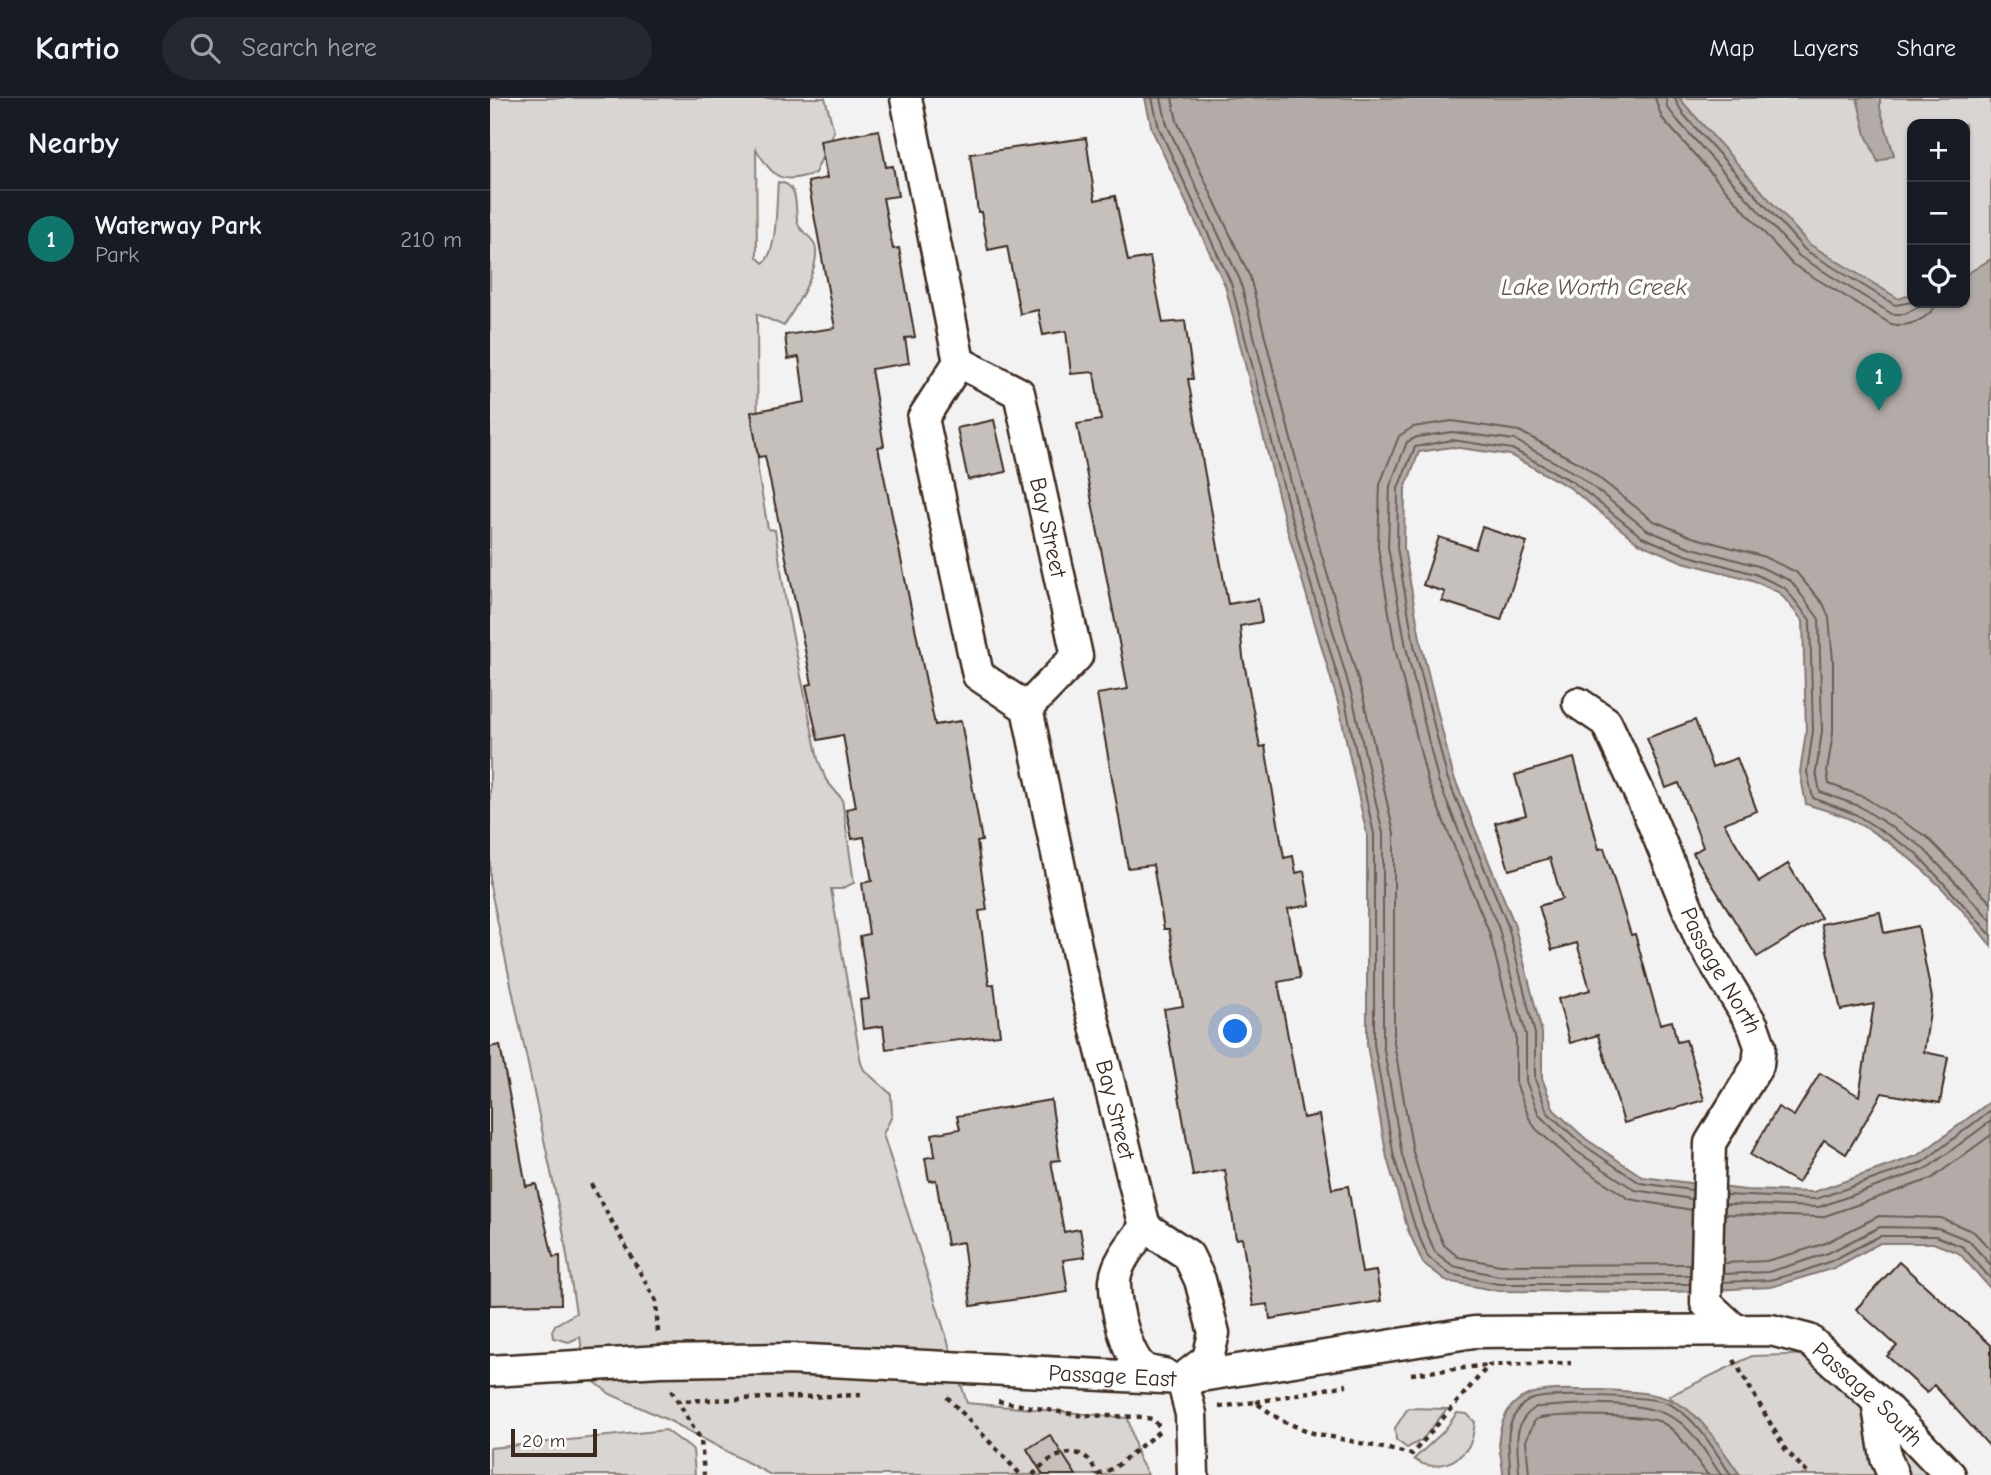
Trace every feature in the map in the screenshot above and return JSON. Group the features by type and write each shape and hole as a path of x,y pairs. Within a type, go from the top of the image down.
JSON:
{"lane":[{"path":"906,98 959,362 923,418 978,675 1027,708"},
{"name":"Bay Street","path":"959,362 1019,393 1077,656 1027,708 1081,970 1144,1227"},
{"name":"Passage North","path":"1577,703 1606,722 1649,814 1700,938 1753,1026 1760,1046 1758,1065 1710,1143 1706,1303 1733,1328"},
{"path":"1144,1227 1188,1255 1200,1280 1214,1333 1208,1359 1182,1379 1144,1369 1129,1352 1115,1280 1122,1261 1144,1227"},
{"name":"Passage East","path":"490,1371 661,1361 882,1362 1182,1379 1474,1332 1733,1328"},
{"name":"Passage South","path":"1733,1328 1771,1330 1809,1340 1877,1401 1951,1475"},
{"path":"1182,1379 1191,1414 1194,1475"},
{"path":"1877,1401 1886,1458 1893,1475"}],"path":[{"path":"591,1184 656,1301 661,1361 676,1401 701,1440 704,1475"},
{"path":"1724,1360 1737,1360 1786,1449 1809,1475"},
{"path":"1409,1375 1489,1365 1583,1363"},
{"path":"1255,1402 1282,1421 1312,1433 1412,1454 1489,1365"},
{"path":"1033,1475 1051,1459 1071,1450 1090,1460 1097,1475 1114,1468 1163,1428 1191,1414 1356,1383"},
{"path":"676,1401 870,1395"},
{"path":"936,1397 962,1398"},
{"path":"949,1397 983,1438 1021,1475"},
{"path":"988,1400 1077,1415 1142,1417 1152,1419 1163,1428"}],"shaded area":[{"path":"490,98 825,98 834,131 815,173 793,179 778,176 767,166 756,149 757,257 763,263 771,249 778,182 790,186 793,190 798,224 815,245 816,254 806,287 784,326 757,314 758,472 768,529 775,530 786,603 818,759 826,780 842,799 854,883 841,889 831,889 861,1063 864,1070 891,1094 892,1116 883,1134 967,1403 1128,1418 1138,1457 1148,1475 771,1475 670,1421 610,1394 586,1375 580,1337 569,1342 553,1338 555,1325 576,1313 562,1224 490,886"},
{"path":"1178,98 1991,98 1991,554"},
{"path":"1819,1354 1934,1475 1740,1475 1717,1444 1669,1396 1752,1356"},
{"path":"1408,1408 1447,1409 1422,1440 1407,1448 1396,1440 1395,1428"},
{"path":"1457,1413 1467,1414 1475,1422 1472,1439 1465,1451 1445,1464 1429,1465 1414,1459 1443,1432"},
{"path":"666,1430 693,1450 695,1475 490,1475 490,1448"}],"water":[{"name":"Lake Worth Creek","path":"1145,98 1679,98 1809,244 1899,299 1907,296 1907,308 1970,308 1970,272 1991,259 1991,946 1962,909 1911,859 1852,820 1806,804 1800,772 1806,732 1803,621 1780,593 1752,580 1683,562 1638,543 1569,487 1510,455 1452,447 1419,452 1405,489 1404,548 1421,644 1453,775 1514,923 1542,1033 1542,1078 1554,1110 1586,1139 1643,1177 1745,1190 1814,1192 1919,1155 1991,1101 1991,1289 1959,1253 1933,1243 1880,1243 1834,1268 1771,1287 1673,1292 1498,1291 1447,1281 1423,1263 1408,1230 1387,1158 1367,1045 1367,835 1338,703 1284,518 1225,285 1152,130"},
{"path":"1857,98 1880,98 1880,108 1894,155 1878,162 1866,135"},
{"path":"1599,1390 1651,1394 1684,1407 1710,1432 1740,1475 1503,1475 1499,1437 1504,1419 1512,1406 1523,1397 1536,1392"}],"building":[{"path":"879,130 886,167 893,166 898,196 883,198 893,249 899,248 915,337 905,338 909,363 871,369 884,446 878,447 935,725 961,721 982,841 977,842 987,910 979,911 989,985 994,984 1000,1035 886,1049 883,1026 863,1029 860,1000 869,999 860,936 869,934 862,883 872,881 864,837 852,839 846,809 856,807 843,735 818,740 806,685 812,684 765,456 758,457 751,412 805,402 799,357 788,359 785,335 835,328 808,182 827,178 820,141"},
{"path":"1086,138 1095,200 1115,196 1128,261 1150,257 1163,323 1185,321 1193,379 1188,379 1228,604 1258,599 1262,622 1240,626 1243,657 1260,747 1265,746 1284,858 1293,856 1296,873 1304,871 1310,905 1288,909 1300,978 1278,982 1303,1118 1319,1115 1332,1189 1348,1186 1362,1273 1376,1271 1381,1301 1270,1319 1268,1304 1253,1306 1242,1238 1236,1239 1225,1170 1193,1176 1164,1009 1183,1006 1169,929 1164,929 1153,865 1128,868 1097,694 1128,689 1077,424 1101,420 1094,372 1071,374 1066,331 1043,335 1038,310 1020,314 1007,246 988,250 981,212 978,212 970,154"},
{"path":"994,420 1006,472 968,480 957,428"},
{"path":"1482,527 1527,542 1501,620 1442,601 1445,592 1423,585 1439,537 1475,549"},
{"path":"1695,720 1712,767 1737,758 1757,811 1724,823 1759,882 1788,864 1821,918 1757,957 1693,853 1703,847 1679,783 1666,788 1647,738"},
{"path":"1574,758 1599,849 1604,848 1631,935 1635,934 1660,1024 1672,1021 1677,1042 1686,1040 1704,1100 1624,1123 1598,1035 1570,1043 1558,999 1590,990 1577,943 1552,950 1539,906 1562,899 1550,858 1509,870 1495,823 1526,815 1515,775"},
{"path":"1880,912 1884,933 1918,926 1932,998 1924,1052 1948,1057 1940,1103 1882,1093 1846,1154 1824,1140 1798,1183 1750,1155 1778,1107 1794,1116 1820,1073 1859,1096 1874,1004 1841,1010 1821,924"},
{"path":"500,1045 526,1186 536,1184 553,1257 560,1256 561,1304 490,1305 490,1047"},
{"path":"1051,1100 1060,1160 1051,1161 1064,1232 1080,1229 1085,1257 1063,1260 1068,1292 971,1306 963,1242 947,1245 936,1180 929,1181 925,1158 935,1156 932,1134 960,1129 957,1116"},
{"path":"1899,1262 1991,1345 1991,1448 1934,1385 1927,1393 1887,1356 1897,1346 1856,1309"},
{"path":"1050,1435 1076,1475 1043,1475 1027,1449"}],"place":[{"name":"Waterway Park","path":"1879,411"}]}
